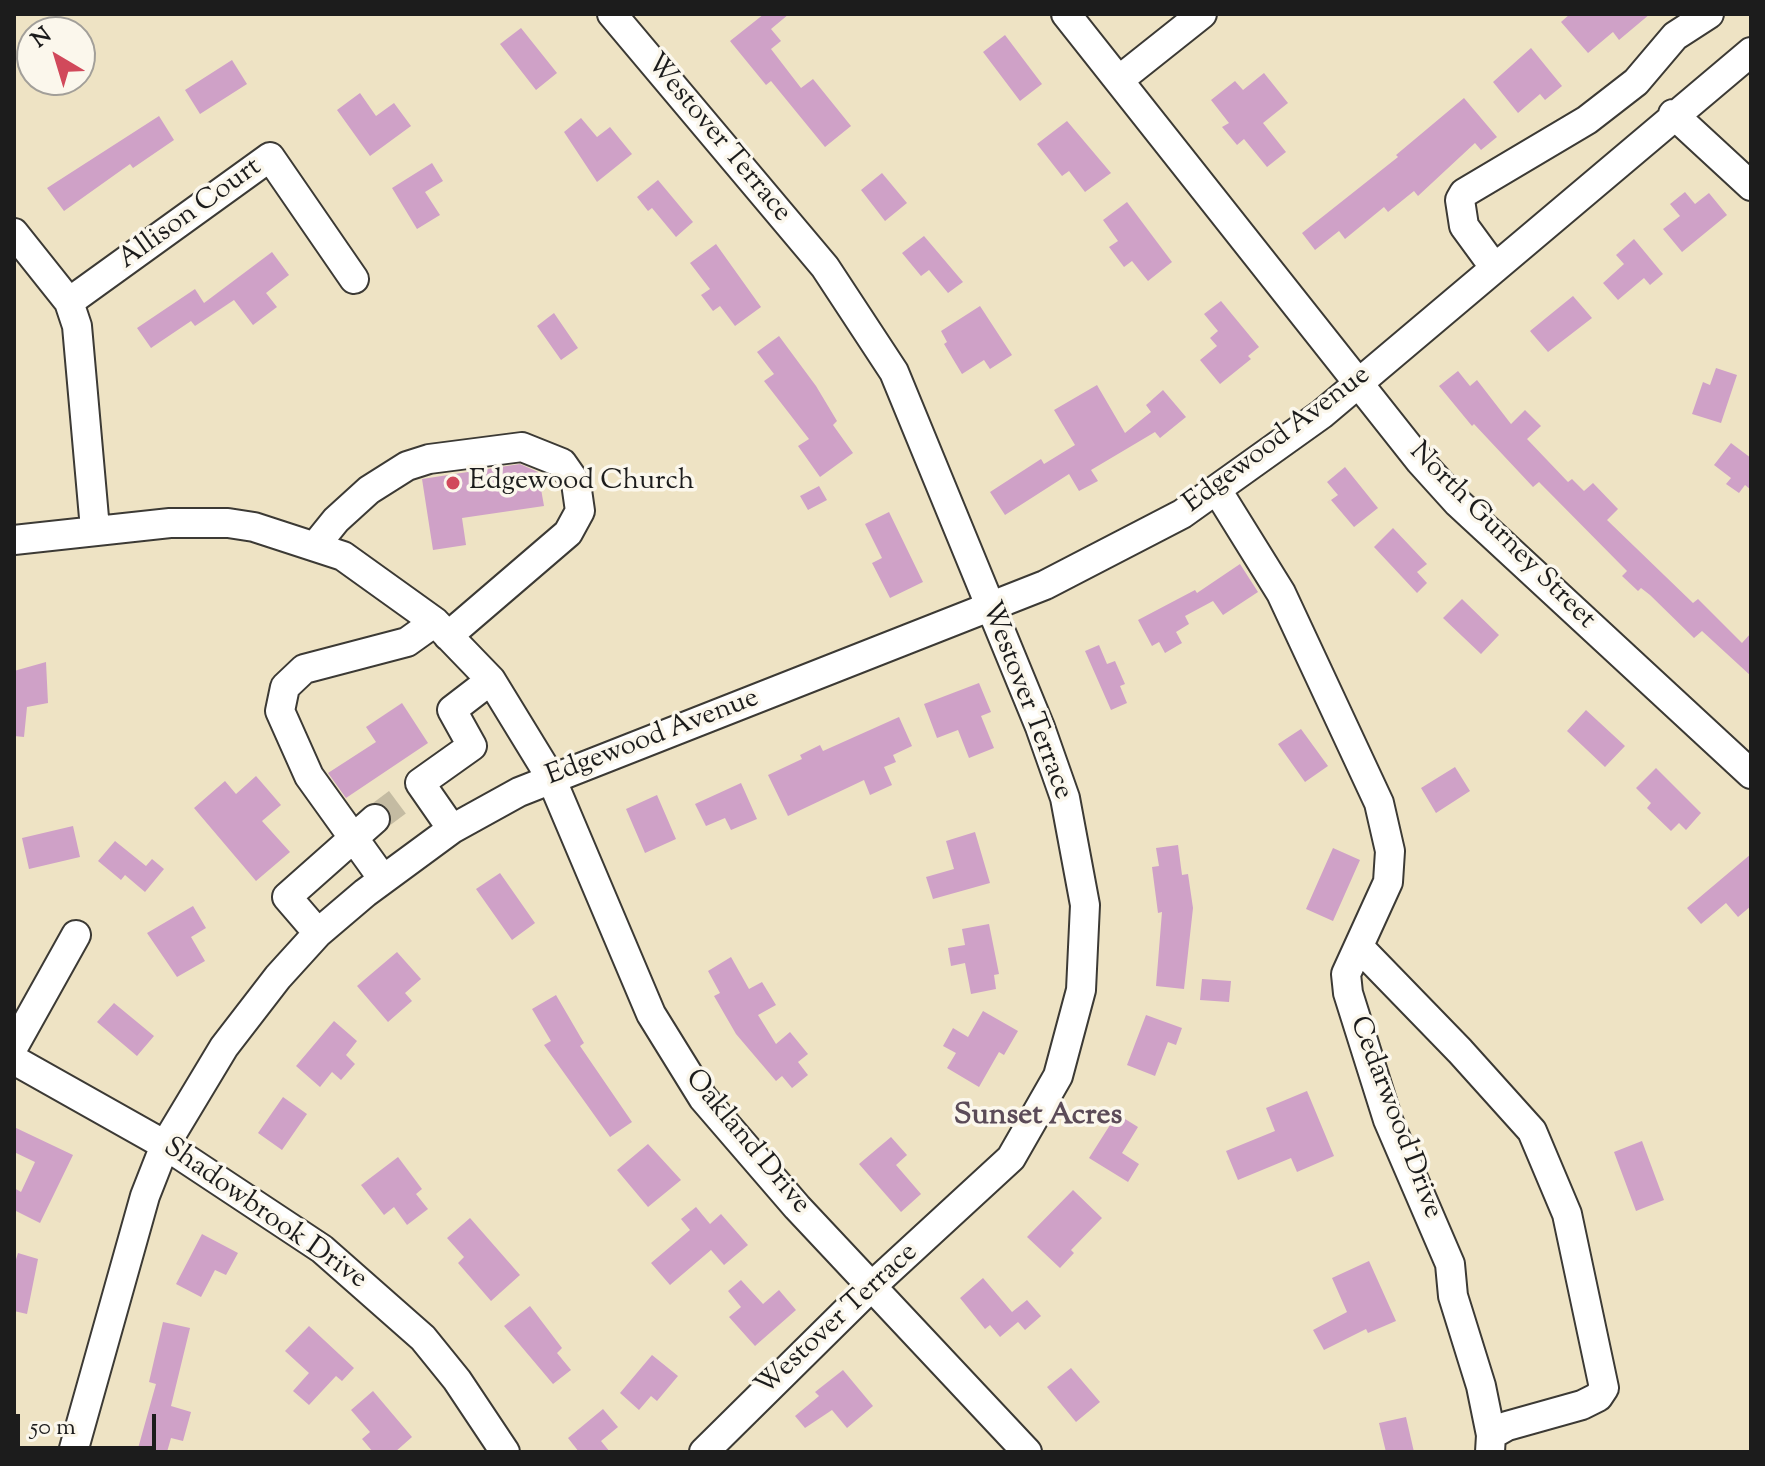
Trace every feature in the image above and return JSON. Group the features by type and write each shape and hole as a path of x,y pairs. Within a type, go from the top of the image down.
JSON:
{"street":[{"name":"Westover Terrace","path":"612,14 825,267 894,372 1040,727 1065,798 1085,905 1081,990 1058,1076 1011,1158 873,1285 704,1452"},
{"name":"North Gurney Street","path":"1066,14 1356,383 1458,503 1751,774"},
{"path":"1119,80 1202,14"},
{"path":"1494,267 1464,226 1460,200 1464,193 1587,120 1636,82 1675,36 1709,14"},
{"name":"Edgewood Avenue","path":"73,1452 109,1314 145,1196 165,1145 224,1047 278,977 318,933 383,879 452,829 551,778 989,607 1083,567 1217,490 1322,414 1673,114 1751,52"},
{"path":"1673,114 1751,186"},
{"name":"Allison Court","path":"69,302 270,157 354,279"},
{"path":"14,233 69,302 82,360 95,529"},
{"path":"315,546 336,520 369,490 418,463 471,451 522,447 562,463 576,483 580,511 568,533 442,629 407,642 304,669 285,687 280,711 309,776 383,879"},
{"name":"Cedarwood Drive","path":"1217,490 1281,593 1379,803 1390,851 1388,882 1346,974 1352,1012 1388,1120 1450,1264 1453,1296 1481,1386 1491,1444"},
{"name":"Oakland Drive","path":"14,540 95,529 228,523 254,527 343,556 442,629 491,680 551,778 632,974 669,1044 703,1098 735,1139 1027,1452"},
{"path":"452,829 411,791 472,746 452,710 491,680"},
{"path":"318,933 287,897 375,819"},
{"path":"14,1046 76,935"},
{"path":"1360,948 1532,1131 1567,1214 1604,1388 1598,1397 1582,1405 1507,1426 1491,1444"},
{"name":"Shadowbrook Drive","path":"14,1060 165,1145 322,1249 378,1295 423,1338 457,1380 505,1452"}],"building":[{"path":"764,14 789,14 771,29 781,41 771,49 801,88 813,79 851,126 825,147 771,81 766,85 730,41"},
{"path":"1570,14 1650,14 1619,40 1613,32 1588,53 1561,22"},
{"path":"521,28 557,73 536,90 500,44"},
{"path":"1005,35 1042,84 1020,101 983,52"},
{"path":"1531,48 1562,86 1545,100 1540,94 1518,113 1493,82"},
{"path":"232,60 247,84 200,114 185,90"},
{"path":"1264,73 1288,103 1263,123 1286,152 1267,167 1244,139 1237,145 1222,127 1229,123 1211,100 1235,81 1243,90"},
{"path":"360,93 376,116 394,103 411,126 370,156 337,110"},
{"path":"1464,98 1497,137 1481,150 1475,143 1418,196 1414,191 1388,212 1384,207 1345,239 1339,231 1315,250 1302,233 1398,157 1396,155"},
{"path":"159,116 174,140 133,168 130,164 64,211 47,188"},
{"path":"581,118 597,137 610,127 632,154 597,182 564,132"},
{"path":"1067,121 1111,173 1085,192 1069,171 1062,176 1037,144"},
{"path":"432,163 443,181 425,192 440,215 417,229 392,188"},
{"path":"882,173 907,203 885,221 861,190"},
{"path":"658,180 693,222 676,237 652,208 648,211 637,197"},
{"path":"1685,192 1695,204 1709,193 1727,215 1682,252 1663,229 1680,216 1670,204"},
{"path":"1127,202 1172,262 1148,281 1132,261 1124,267 1109,247 1118,241 1103,220"},
{"path":"924,236 963,282 948,293 929,270 921,276 902,253"},
{"path":"1634,239 1663,274 1650,285 1644,278 1618,300 1603,283 1624,264 1616,255"},
{"path":"716,244 761,307 735,326 720,306 713,311 701,295 710,289 690,263"},
{"path":"272,252 289,275 266,293 277,307 253,325 234,300 195,326 191,321 151,348 137,328 195,289 204,303"},
{"path":"1573,296 1592,318 1548,352 1530,331"},
{"path":"1221,301 1259,347 1248,356 1251,359 1220,384 1200,360 1217,346 1210,338 1218,331 1204,314"},
{"path":"980,306 1012,355 990,369 984,360 962,374 944,344 947,342 941,331"},
{"path":"554,313 578,348 561,360 537,326"},
{"path":"779,336 816,386 837,421 833,425 853,453 820,477 798,446 809,439 764,381 774,374 757,352"},
{"path":"1716,368 1737,375 1721,423 1692,414 1703,382 1710,385"},
{"path":"1458,371 1470,386 1477,380 1511,424 1525,410 1541,426 1527,439 1568,482 1572,479 1584,491 1593,483 1618,509 1607,520 1693,603 1698,599 1742,643 1751,633 1751,676 1702,631 1694,638 1650,595 1641,588 1638,591 1622,576 1627,571 1539,482 1533,487 1474,424 1472,426 1439,386"},
{"path":"1097,385 1125,433 1151,412 1146,405 1163,390 1186,417 1160,438 1155,432 1091,470 1098,481 1079,491 1069,474 1005,515 990,492 1041,459 1044,464 1075,445 1054,410"},
{"path":"1731,443 1751,458 1751,490 1745,485 1739,493 1726,484 1731,478 1714,465"},
{"path":"520,464 538,472 544,506 462,518 466,545 433,550 422,479"},
{"path":"1345,467 1378,508 1354,527 1331,500 1338,495 1327,482"},
{"path":"819,486 827,500 808,510 800,496"},
{"path":"889,512 923,582 890,598 872,563 882,558 865,524"},
{"path":"1393,528 1427,564 1417,572 1427,583 1417,593 1374,547"},
{"path":"1240,564 1258,592 1223,615 1213,601 1185,616 1189,624 1176,632 1182,643 1165,653 1159,642 1152,646 1138,620 1195,590 1197,593"},
{"path":"1462,599 1499,635 1481,654 1443,618"},
{"path":"1099,645 1107,664 1115,661 1125,684 1120,686 1127,703 1111,710 1085,651"},
{"path":"46,662 48,703 27,707 24,737 14,736 14,671"},
{"path":"979,683 991,712 981,716 994,748 969,758 958,730 937,738 924,704"},
{"path":"402,703 428,743 346,798 328,773 376,742 366,727"},
{"path":"1586,710 1625,746 1605,767 1567,731"},
{"path":"899,717 912,746 893,755 896,762 884,767 892,785 870,795 864,780 788,816 768,775 802,759 800,755 820,745 823,751"},
{"path":"1301,729 1328,766 1305,782 1278,744"},
{"path":"1455,767 1470,791 1436,813 1421,788"},
{"path":"1656,768 1701,813 1686,830 1679,823 1671,831 1647,808 1651,803 1636,788"},
{"path":"256,776 281,805 262,821 290,852 256,881 194,808 225,781 236,794"},
{"path":"741,783 757,819 731,830 725,818 706,826 695,804"},
{"path":"657,795 676,839 645,853 626,809"},
{"path":"73,826 80,857 29,869 22,838"},
{"path":"975,832 990,883 933,899 926,877 954,869 946,841"},
{"path":"115,841 146,866 152,859 164,869 145,892 125,875 121,880 98,861"},
{"path":"1178,845 1182,875 1188,874 1193,908 1184,989 1156,986 1162,912 1158,913 1152,867 1159,866 1156,848"},
{"path":"1333,848 1360,860 1333,921 1306,909"},
{"path":"1751,854 1751,906 1738,917 1726,903 1701,924 1687,908"},
{"path":"500,873 535,923 512,940 476,889"},
{"path":"193,906 206,928 191,937 205,961 177,977 147,933"},
{"path":"989,924 999,974 994,975 996,989 971,994 965,963 951,966 948,948 965,945 962,929"},
{"path":"397,952 421,979 405,993 412,1001 388,1022 357,986"},
{"path":"731,957 749,989 762,982 776,1005 758,1015 776,1044 790,1032 808,1054 798,1062 808,1075 792,1088 782,1076 776,1081 736,1034 714,996 720,993 708,971"},
{"path":"1202,979 1231,981 1229,1002 1200,1000"},
{"path":"556,995 584,1043 580,1046 632,1122 610,1137 544,1045 551,1041 532,1009"},
{"path":"114,1003 154,1036 137,1056 97,1022"},
{"path":"983,1011 1018,1031 1004,1055 999,1052 979,1087 947,1068 956,1053 943,1046 953,1028 968,1037"},
{"path":"1146,1015 1182,1028 1176,1045 1168,1042 1155,1076 1127,1065"},
{"path":"334,1021 357,1041 346,1055 355,1064 341,1080 332,1072 320,1087 296,1066"},
{"path":"1307,1091 1334,1156 1297,1172 1291,1158 1238,1180 1226,1151 1275,1131 1266,1108"},
{"path":"283,1097 307,1114 282,1150 258,1133"},
{"path":"1117,1114 1138,1127 1122,1153 1139,1164 1128,1182 1089,1158"},
{"path":"14,1127 73,1155 40,1223 14,1210 14,1188 21,1192 35,1162 14,1152"},
{"path":"891,1137 907,1155 896,1165 921,1194 901,1212 859,1164"},
{"path":"1642,1141 1664,1200 1636,1211 1614,1152"},
{"path":"648,1144 681,1180 648,1207 617,1170"},
{"path":"398,1157 422,1189 416,1194 428,1209 407,1225 394,1207 384,1215 361,1185"},
{"path":"1073,1190 1102,1218 1071,1250 1074,1253 1060,1268 1027,1237"},
{"path":"696,1207 710,1224 721,1214 748,1245 724,1265 711,1250 670,1285 651,1263 690,1230 681,1219"},
{"path":"470,1218 520,1275 491,1301 458,1263 464,1257 447,1238"},
{"path":"202,1234 238,1253 226,1275 215,1270 201,1297 176,1284"},
{"path":"18,1253 38,1259 27,1314 14,1311 14,1266"},
{"path":"1369,1261 1396,1321 1368,1333 1366,1329 1324,1350 1313,1330 1347,1312 1332,1278"},
{"path":"983,1278 1012,1312 1027,1300 1041,1316 1025,1330 1018,1322 1000,1337 990,1325 985,1329 960,1298"},
{"path":"741,1280 763,1304 779,1290 796,1310 755,1346 729,1317 741,1307 728,1291"},
{"path":"530,1306 562,1348 557,1353 571,1370 553,1384 504,1326"},
{"path":"163,1322 190,1328 171,1406 191,1412 183,1441 171,1438 167,1452 137,1452 156,1384 149,1382"},
{"path":"309,1326 354,1368 342,1381 336,1376 309,1405 293,1391 309,1373 285,1351"},
{"path":"652,1355 678,1376 657,1401 651,1396 639,1410 620,1393"},
{"path":"1071,1368 1100,1402 1076,1422 1047,1387"},
{"path":"843,1370 873,1406 847,1428 832,1410 805,1428 795,1416 819,1396 815,1392"},
{"path":"373,1391 412,1437 395,1452 373,1452 362,1439 370,1432 351,1410"},
{"path":"603,1409 618,1427 601,1441 610,1452 579,1452 568,1438"},
{"path":"1406,1417 1414,1452 1386,1452 1379,1423"}],"tunnel":[{"path":"375,819 403,798"}],"place":[{"name":"Edgewood Church","path":"453,483"}],"district":[{"name":"Sunset Acres","path":"1038,1118"}]}
